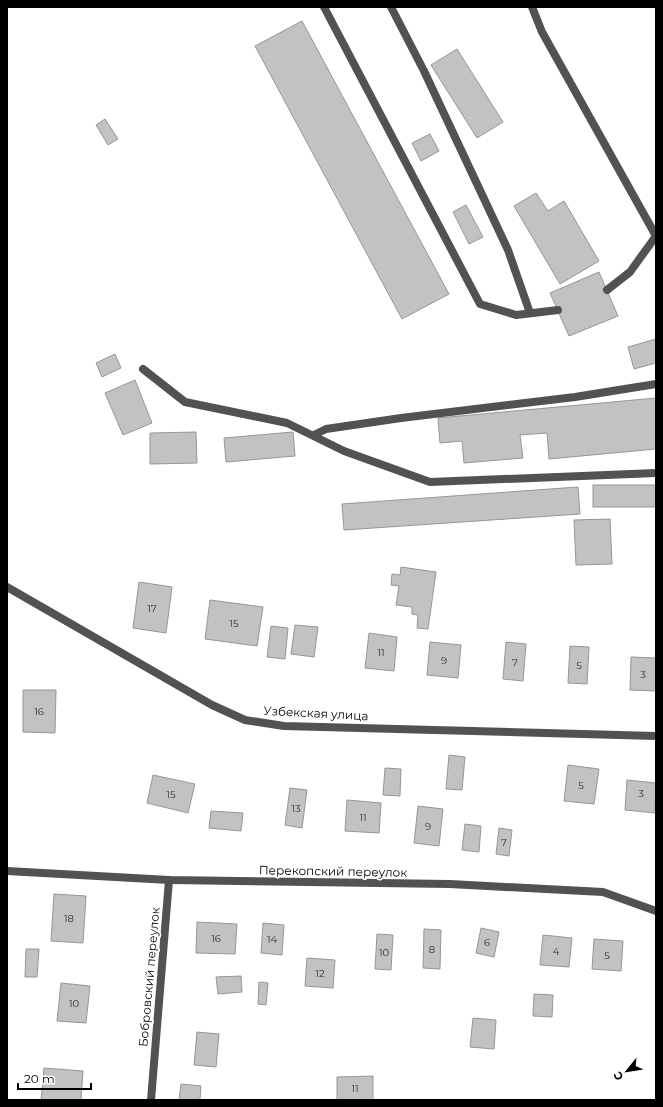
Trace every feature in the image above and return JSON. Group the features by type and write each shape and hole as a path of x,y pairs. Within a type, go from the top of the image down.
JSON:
{"street":[{"path":"324,7 480,304 516,314 558,310"},
{"path":"392,7 424,71 508,250 530,313"},
{"path":"532,7 542,32 656,236 630,272 607,290"},
{"path":"143,369 185,402 287,423 344,450 430,482 656,473"},
{"path":"314,435 326,429 401,418 575,397 656,384"},
{"name":"Узбекская улица","path":"8,588 212,705 245,720 284,726 656,736"},
{"name":"Перекопский переулок","path":"7,871 169,880 450,884 603,892 656,911"},
{"name":"Бобровский переулок","path":"151,1100 169,880"}],"building":[{"path":"302,21 449,294 402,319 255,46"},
{"path":"457,49 503,122 477,138 431,65"},
{"path":"105,119 118,139 108,145 96,125"},
{"path":"430,134 439,151 421,161 412,143"},
{"path":"536,193 548,211 564,201 599,261 560,284 514,206"},
{"path":"466,205 483,237 469,244 453,212"},
{"path":"599,272 618,316 569,336 550,293"},
{"path":"656,339 656,363 634,369 628,347"},
{"path":"115,354 121,368 102,377 96,363"},
{"path":"135,380 152,423 123,435 105,393"},
{"path":"656,398 656,449 549,459 547,433 520,435 523,458 464,463 462,441 440,443 438,418"},
{"path":"196,432 197,463 150,464 150,433"},
{"path":"293,432 295,456 226,462 224,438"},
{"path":"593,485 656,485 656,507 593,507"},
{"path":"578,487 580,514 344,530 342,504"},
{"path":"610,519 612,564 576,565 574,520"},
{"path":"401,567 436,572 428,629 417,628 418,615 412,614 412,607 396,605 399,586 391,585 392,574 400,575"},
{"path":"139,582 172,587 166,633 133,628"},
{"path":"210,600 263,607 257,646 205,639"},
{"path":"295,625 318,627 314,657 291,654"},
{"path":"271,626 288,628 285,659 267,657"},
{"path":"369,633 397,637 394,671 365,668"},
{"path":"430,642 461,645 458,678 427,675"},
{"path":"506,642 526,644 523,681 503,679"},
{"path":"570,646 589,647 587,684 568,683"},
{"path":"631,657 656,658 656,691 630,690"},
{"path":"23,690 56,690 55,733 23,732"},
{"path":"449,755 465,757 462,790 446,789"},
{"path":"568,765 599,769 594,804 564,801"},
{"path":"385,768 401,769 400,796 383,795"},
{"path":"153,775 195,784 188,813 147,803"},
{"path":"627,780 656,783 655,813 625,810"},
{"path":"290,788 307,790 302,828 285,825"},
{"path":"347,800 381,803 379,833 345,831"},
{"path":"418,806 443,809 439,846 414,843"},
{"path":"211,811 243,813 241,831 209,828"},
{"path":"465,824 481,826 479,852 462,850"},
{"path":"499,828 512,830 509,856 496,854"},
{"path":"54,894 86,896 83,943 51,941"},
{"path":"197,922 237,924 235,954 196,953"},
{"path":"263,923 284,925 282,955 261,953"},
{"path":"481,928 499,932 494,957 476,953"},
{"path":"424,929 441,930 440,969 423,968"},
{"path":"377,934 393,935 391,970 375,969"},
{"path":"543,935 572,938 569,967 540,965"},
{"path":"594,939 623,941 621,971 592,969"},
{"path":"26,949 39,949 37,977 25,977"},
{"path":"307,958 335,960 333,988 305,986"},
{"path":"241,976 242,992 218,994 216,977"},
{"path":"259,982 268,983 266,1005 258,1004"},
{"path":"61,983 90,986 86,1023 57,1021"},
{"path":"534,994 553,995 552,1017 533,1016"},
{"path":"473,1018 496,1020 494,1049 470,1047"},
{"path":"197,1032 219,1034 216,1067 194,1065"},
{"path":"44,1068 83,1071 81,1100 41,1100"},
{"path":"373,1076 373,1100 337,1100 337,1077"},
{"path":"181,1084 201,1086 200,1100 179,1100"}]}
